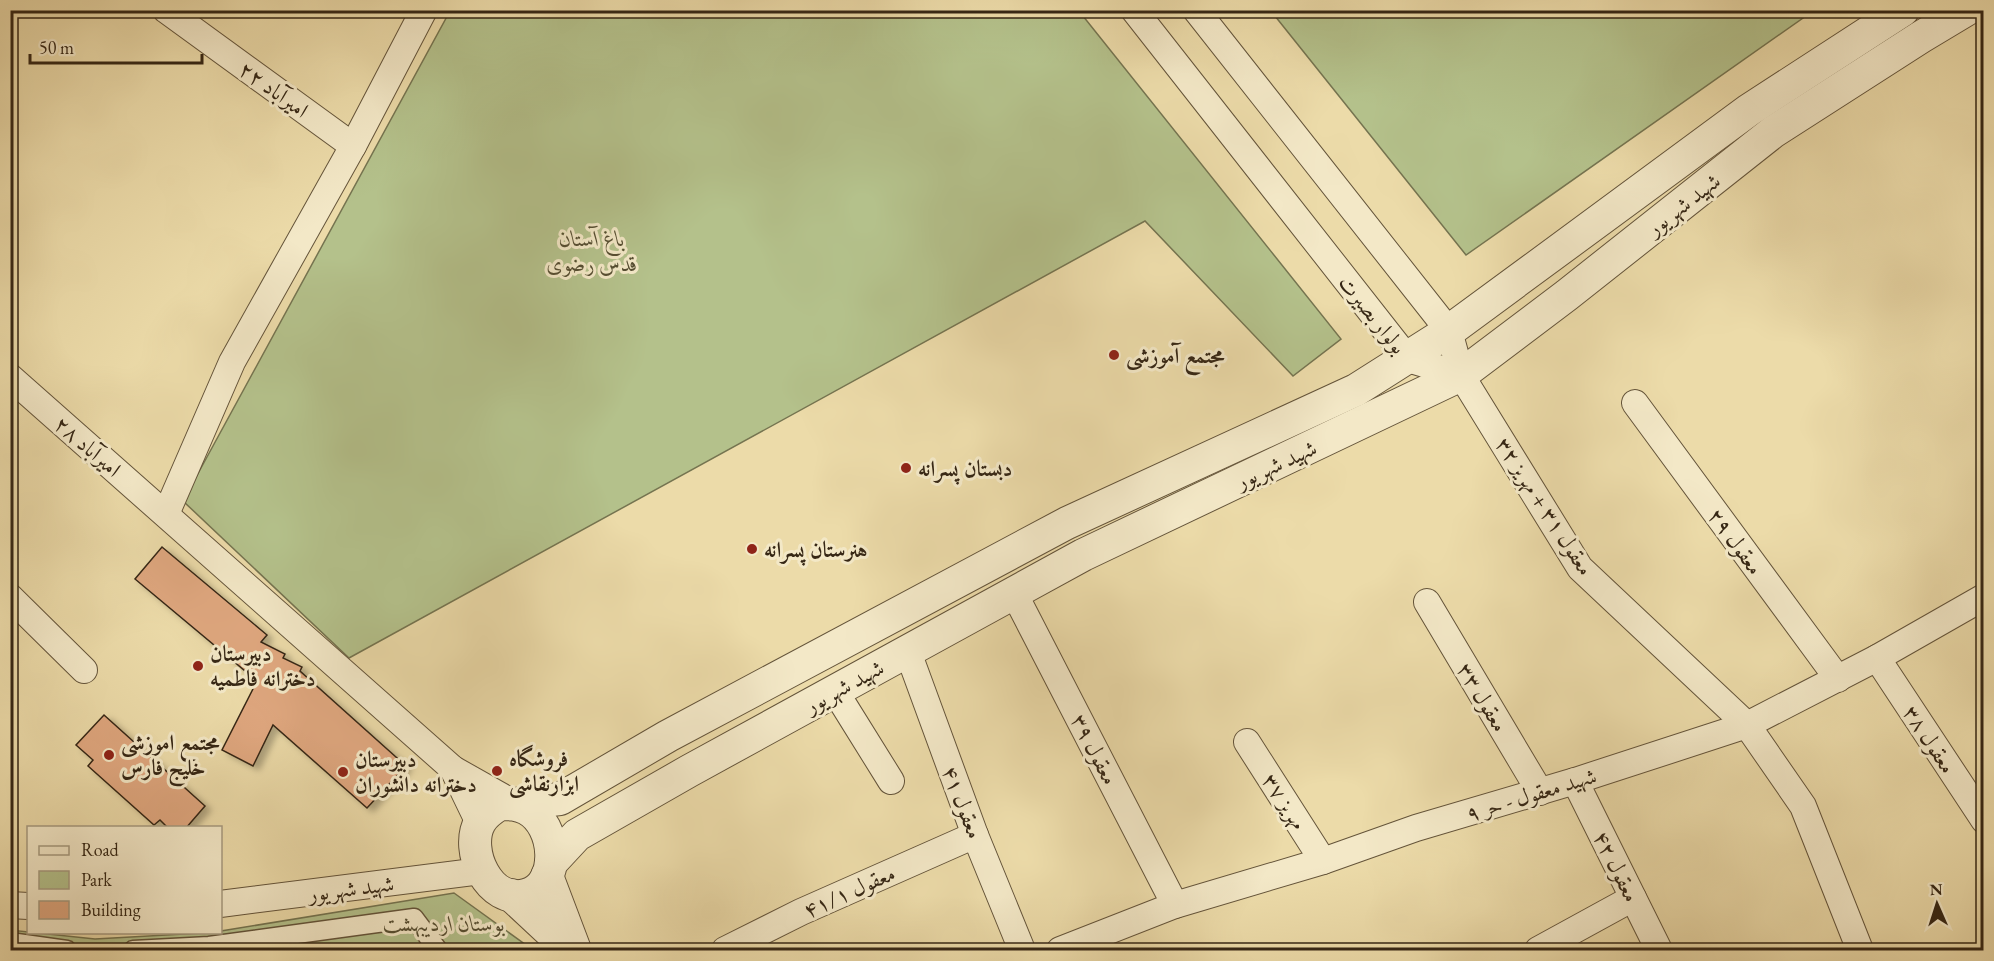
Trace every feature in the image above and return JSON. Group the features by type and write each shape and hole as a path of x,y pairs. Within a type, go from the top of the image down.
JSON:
{"street":[{"name":"امیرآباد ۲۲","path":"166,10 353,146"},
{"path":"166,514 232,362 353,146 424,10"},
{"name":"بولوار بصیرت","path":"1134,10 1408,359 1461,375"},
{"path":"1196,10 1449,331 1461,375"},
{"name":"شهید شهریور","path":"515,804 560,800 668,736 1067,523 1356,390 1449,331 1749,110 1903,10"},
{"name":"شهید شهریور","path":"549,870 577,835 1083,555 1461,375 1567,295 1773,132 1966,10"},
{"name":"معقول ۳۱ + مهریز ۳۲","path":"1461,375 1580,568 1747,725 1803,806 1860,951"},
{"name":"امیرآباد ۲۸","path":"10,377 453,769"},
{"name":"معقول ۲۹","path":"1635,403 1838,679"},
{"name":"معقول ۳۹","path":"1014,593 1175,905"},
{"path":"10,597 84,670"},
{"name":"شهید معقول - حر ۹","path":"1060,951 1175,905 1323,861 1416,828 1540,792 1747,725 1877,658 1983,597"},
{"name":"معقول ۳۳","path":"1427,602 1540,792"},
{"name":"معقول ۴۱","path":"908,652 975,835 1022,951"},
{"name":"معقول ۳۸","path":"1877,658 1983,820"},
{"path":"835,691 891,781"},
{"name":"مهریز ۳۷","path":"1247,742 1323,861"},
{"path":"453,769 528,809 546,828 552,851 549,870 539,887 526,895 511,895 498,890 481,871 474,848 479,823 488,812 500,804 515,804"},
{"path":"453,769 479,823"},
{"name":"معقول ۴۲","path":"1575,781 1659,951"},
{"name":"معقول ۴۱/۱","path":"725,951 801,912 975,835"},
{"path":"549,870 575,951"},
{"name":"شهید شهریور","path":"222,904 481,871"},
{"path":"511,895 570,951"},
{"path":"1538,951 1633,897"},
{"path":"10,905 27,906"},
{"path":"133,951 278,944 414,918 438,951"},
{"path":"10,942 68,951"}],"green space":[{"name":"باغ آستان قدس رضوی","path":"450,11 1079,11 1341,339 1293,376 1145,221 349,658 183,501"},
{"path":"1271,11 1813,11 1466,255"},
{"name":"بوستان اردیبهشت","path":"454,893 533,950 11,950 10,930 27,932 27,934 95,939 222,934 222,931"}],"building":[{"path":"162,547 267,635 261,642 285,654 283,658 302,667 300,671 406,766 367,808 273,725 253,766 222,750 257,681 135,579"},
{"path":"104,715 205,806 188,826 166,826 160,820 154,825 88,766 93,760 76,745"}],"place":[{"name":"مجتمع آموزشی","path":"1114,355"},
{"name":"دبستان پسرانه","path":"906,468"},
{"name":"هنرستان پسرانه","path":"752,549"},
{"name":"دبیرستان دخترانه فاطمیه","path":"198,666"},
{"name":"مجتمع اموزشی خلیج فارس","path":"109,755"},
{"name":"فروشگاه ابزارنقاشی","path":"497,771"},
{"name":"دبیرستان دخترانه دانشوران","path":"343,772"}]}
